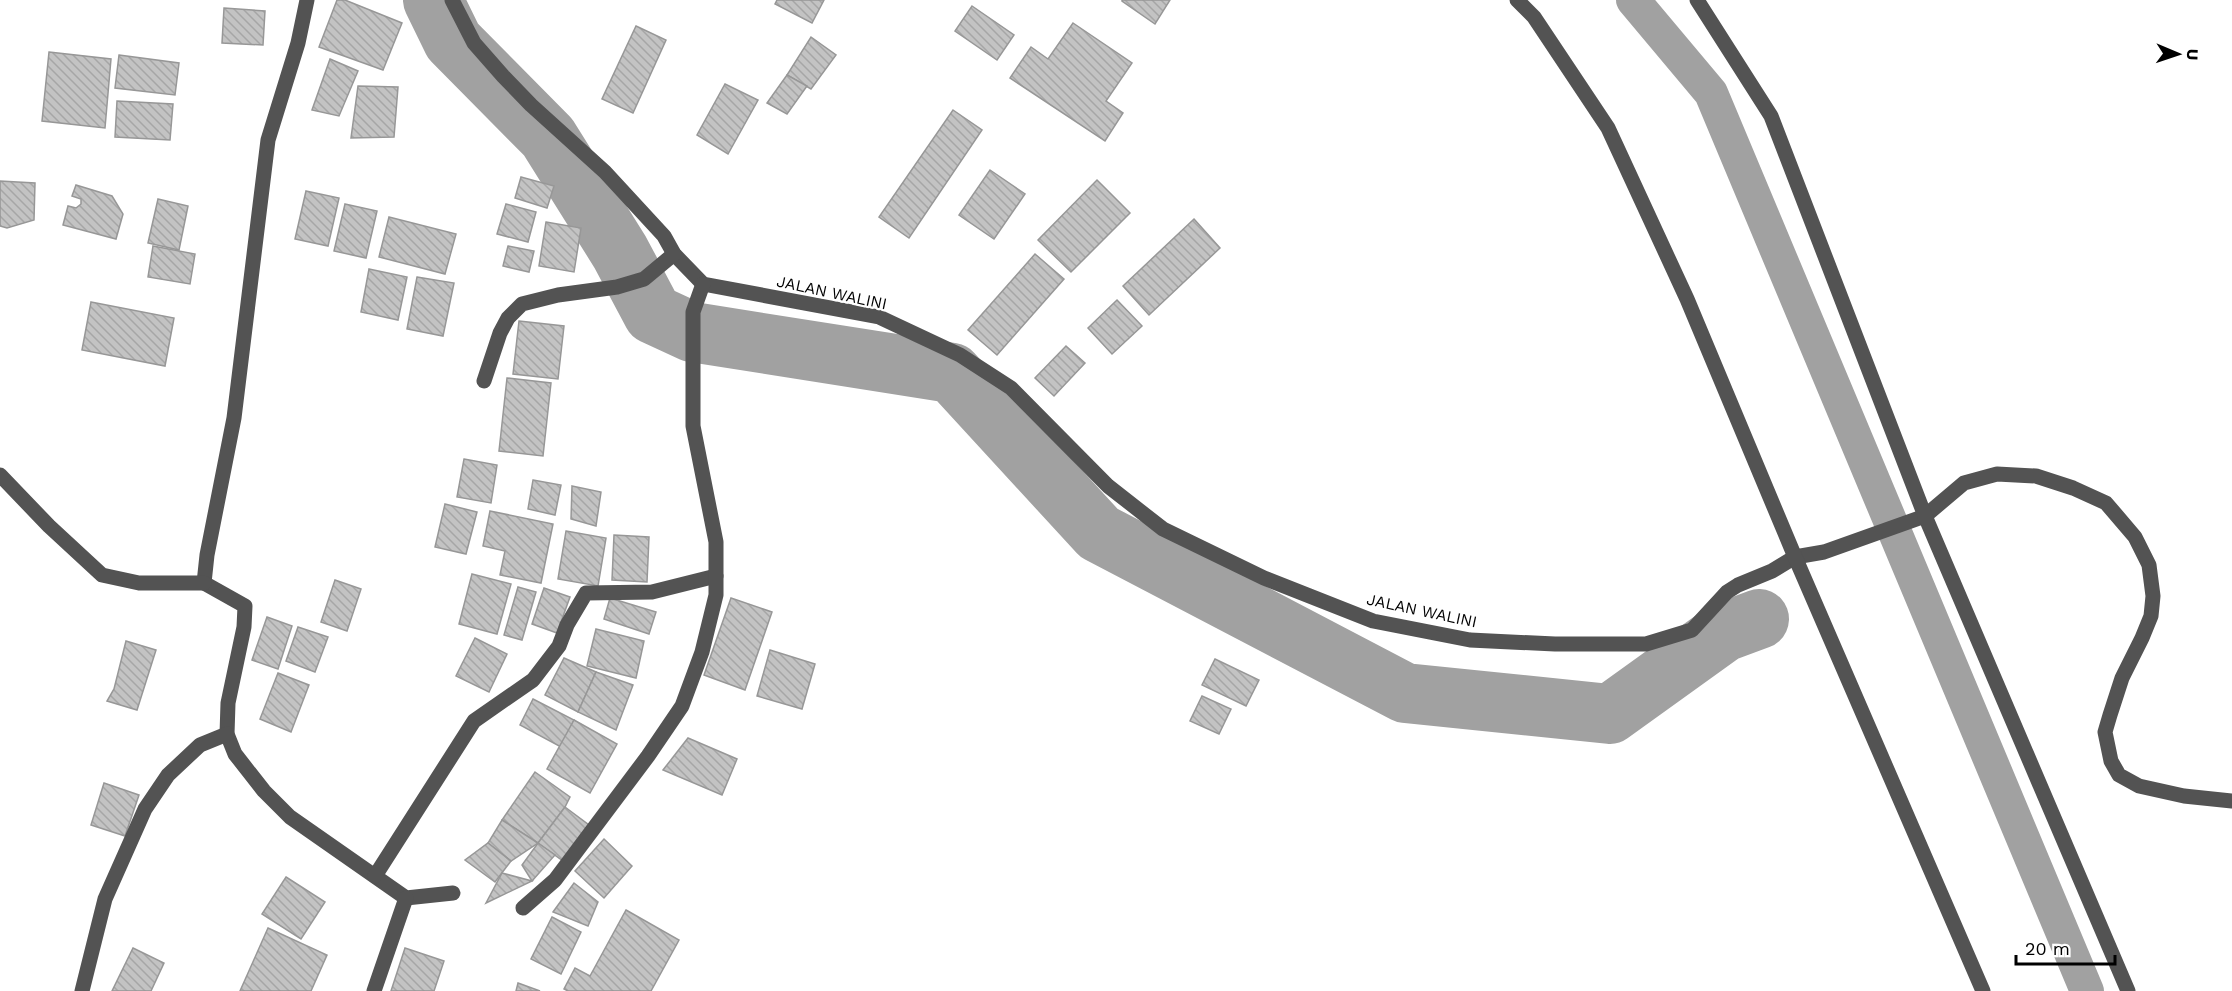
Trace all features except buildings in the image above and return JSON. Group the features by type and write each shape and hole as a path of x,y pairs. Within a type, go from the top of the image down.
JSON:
{"street":[{"path":"204,583 207,555 234,418 268,140 298,43 307,0"},
{"path":"452,0 474,43 503,76 531,105 605,172 664,236 674,254 703,284 693,312 693,426 716,542 716,595 702,652 682,706 648,756 555,880 523,909"},
{"path":"1517,0 1534,18 1608,128 1688,299 1795,557 1983,991"},
{"path":"1697,0 1770,116 1925,516 2128,991"},
{"path":"484,381 500,333 508,318 522,304 558,295 617,287 644,279 674,254"},
{"name":"JALAN WALINI","path":"703,284 879,317 960,355 1011,388 1108,486 1163,529 1264,578 1373,621 1470,640 1555,644 1646,644 1692,630 1727,592 1772,571 1795,557 1824,552 1925,516 1964,483 1997,474 2036,476 2073,488 2106,503 2135,537 2149,565 2153,596 2151,616 2122,678 2105,732 2111,761 2119,775 2139,786 2176,795 2232,801"},
{"path":"0,475 49,526 102,575 139,583 204,583 245,606 244,627 228,703 227,734 236,754 264,791 290,817 406,898 453,893"},
{"path":"375,876 474,721 532,680 558,646 567,625 586,593 652,592 716,576"},
{"path":"82,991 105,899 145,809 168,775 200,745 227,734"},
{"path":"374,991 406,898"}],"waterway":[{"path":"433,0 453,41 548,137 620,252 653,314 692,332 952,373 1099,533 1405,693 1610,714 1724,632 1759,619"},
{"path":"1633,0 1711,93 2087,991"}]}
